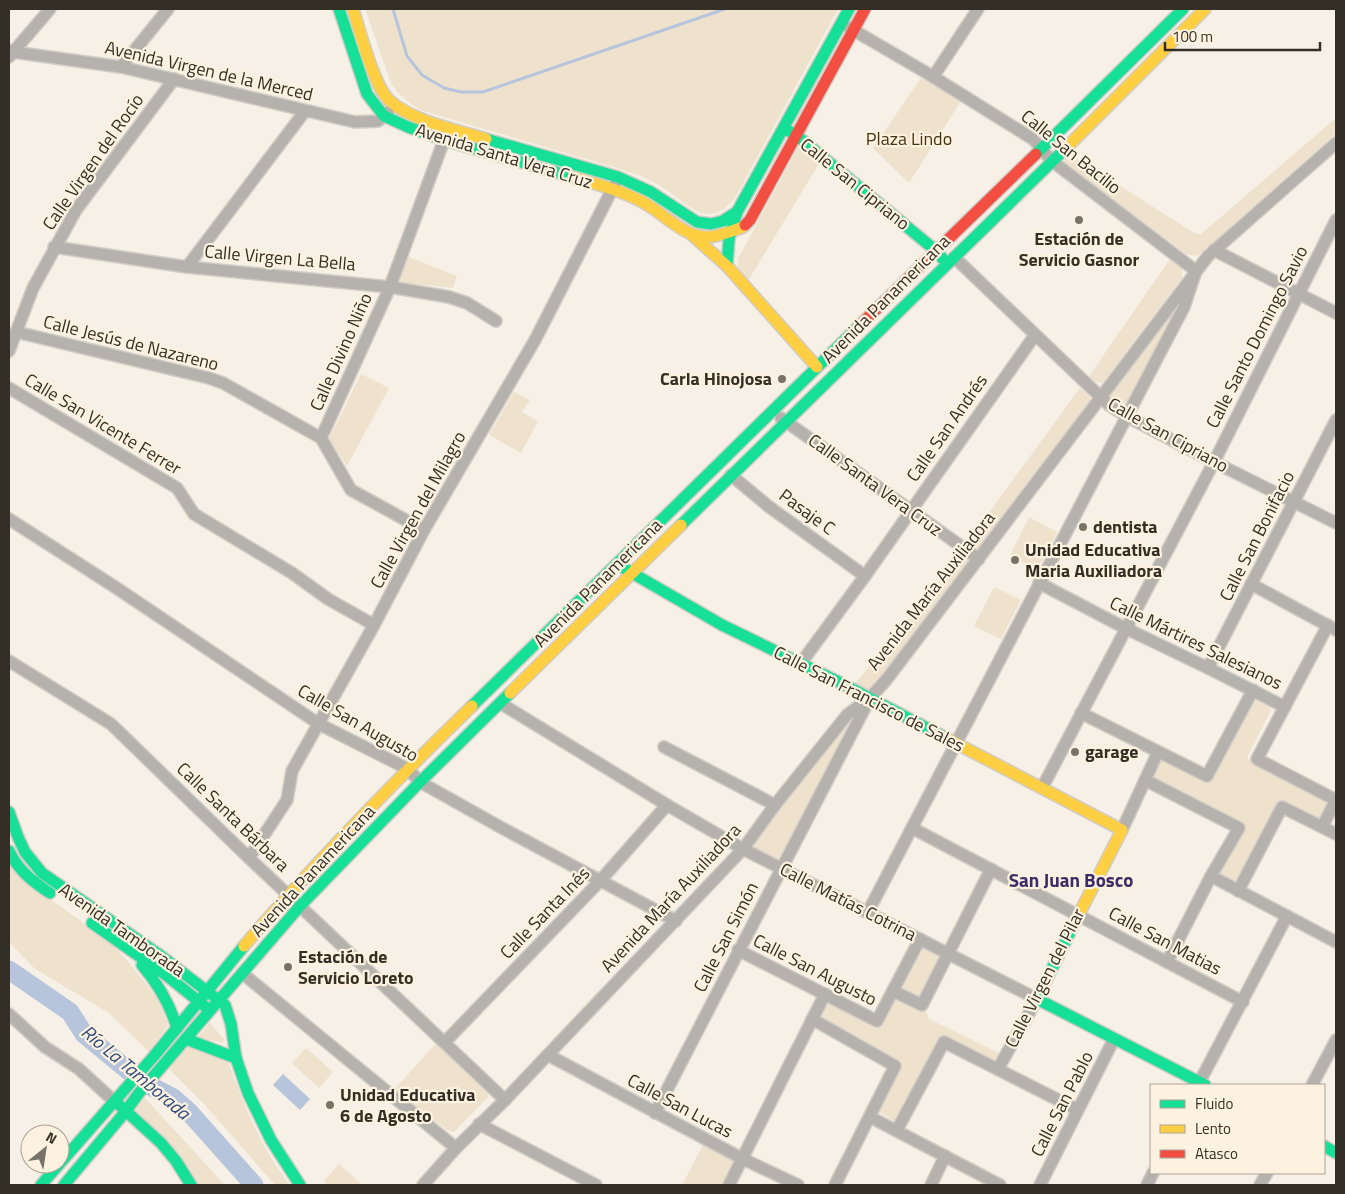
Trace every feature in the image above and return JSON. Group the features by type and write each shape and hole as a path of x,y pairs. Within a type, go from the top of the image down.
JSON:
{"main road":[{"name":"Avenida Santa Vera Cruz","path":"339,9 367,94 384,116 408,128 444,140 613,188 645,203 689,232 705,236 717,236 731,232"},
{"name":"Avenida Santa Vera Cruz","path":"353,9 376,77 389,100 420,118 618,177 651,192 697,222 711,224 723,221 737,212"},
{"path":"727,266 731,232 737,212 849,9"},
{"path":"731,232 742,227 750,220 865,9"},
{"name":"Avenida Panamericana","path":"41,1185 130,1085 207,990 288,895 408,769 935,250 1183,9"},
{"name":"Avenida Panamericana","path":"64,1185 186,1039 215,1017 219,1000 300,906 420,782 1205,9"},
{"name":"Calle San Cipriano","path":"782,128 796,135 935,250 950,260"},
{"path":"689,232 727,266 817,367"},
{"name":"Calle San Francisco de Sales","path":"618,564 722,624 870,698 1122,830"},
{"name":"Avenida Tamborada","path":"9,812 24,853 30,862 42,873 207,990 228,1010 236,1058 254,1111 274,1147 300,1185"},
{"name":"Calle Virgen del Pilar","path":"1037,999 1122,830"},
{"name":"Avenida Tamborada","path":"9,851 18,868 57,898"},
{"name":"Avenida Tamborada","path":"79,914 199,1000 215,1017 234,1045"},
{"path":"131,950 162,991 170,1006 177,1028"},
{"name":"Calle Matías Cotrina","path":"1037,999 1201,1084"},
{"path":"186,1039 236,1058"},
{"path":"115,1102 161,1143 176,1161 191,1185"},
{"path":"1325,1147 1336,1153"}],"street":[{"path":"10,53 50,9"},
{"path":"121,67 168,9"},
{"path":"933,77 978,9"},
{"name":"Calle San Bacilio","path":"841,24 933,77 1033,139 1052,161 1196,271"},
{"name":"Avenida Virgen de la Merced","path":"10,53 121,67 355,122 378,121 384,116"},
{"name":"Calle Virgen del Rocío","path":"9,351 33,288 76,210 174,79"},
{"path":"384,116 394,104"},
{"path":"187,267 305,110"},
{"name":"Calle Divino Niño","path":"321,438 390,286 444,140"},
{"name":"Avenida María Auxiliadora","path":"423,1185 456,1148 505,1100 743,849 775,805 847,716 870,698 887,679 1099,397 1214,250 1336,143"},
{"name":"Calle Virgen del Milagro","path":"249,858 287,800 292,771 374,626 424,530 535,340 618,177"},
{"name":"Calle Santo Domingo Savio","path":"1042,788 1214,462 1336,220"},
{"name":"Calle Virgen La Bella","path":"54,247 187,267 390,286 449,297 467,303 496,321"},
{"path":"1214,250 1336,313"},
{"name":"Calle San Cipriano","path":"950,260 1035,335 1099,397 1126,416 1336,523"},
{"path":"868,912 1184,307 1196,271"},
{"name":"Calle Jesús de Nazareno","path":"16,332 209,378 223,383 321,438"},
{"name":"Calle San Andrés","path":"801,664 1035,335"},
{"name":"Calle San Vicente Ferrer","path":"9,388 177,488 194,514 292,573 328,600 374,626"},
{"name":"Calle Santa Vera Cruz","path":"771,411 979,559"},
{"name":"Calle San Bonifacio","path":"1208,668 1336,420"},
{"path":"321,438 351,490 424,530"},
{"name":"Pasaje C","path":"731,475 768,506 865,576"},
{"name":"Calle San Augusto","path":"9,519 115,587 319,724 408,769 420,782 676,921"},
{"name":"Calle Mártires Salesianos","path":"1039,583 1285,707"},
{"path":"1251,584 1332,627 1257,759 1336,800 1322,827"},
{"name":"Calle Santa Bárbara","path":"9,661 111,724 249,858 446,1042 505,1100"},
{"path":"1081,713 1206,776 1253,690"},
{"name":"Calle San Simón","path":"655,1113 870,698"},
{"name":"Calle Matías Cotrina","path":"500,703 667,806 743,849 1037,999"},
{"path":"664,747 775,805"},
{"name":"Calle Virgen del Pilar","path":"1122,830 1158,752"},
{"path":"1145,780 1239,828 1211,876 1168,962"},
{"name":"Calle Santa Inés","path":"446,1042 600,881 667,806"},
{"path":"1238,891 1282,807 1336,834"},
{"name":"Calle San Matias","path":"912,828 1243,1002"},
{"path":"920,939 893,991 922,1004 991,869"},
{"path":"1211,876 1336,942"},
{"path":"1201,1084 1287,916"},
{"name":"Calle San Augusto","path":"738,950 877,1021 893,991"},
{"path":"242,973 456,1148"},
{"path":"729,1185 825,994"},
{"name":"Calle Virgen del Pilar","path":"998,1069 1037,999"},
{"path":"9,1014 45,1047 79,1069 115,1102"},
{"path":"812,1019 895,1066 835,1185"},
{"name":"Calle San Pablo","path":"1040,1185 1114,1039"},
{"path":"1313,1084 1336,1040"},
{"path":"897,1130 944,1042 1078,1110"},
{"name":"Calle San Lucas","path":"548,1055 743,1159 798,1185"},
{"path":"870,1117 1000,1185"},
{"path":"479,1124 596,1185"},
{"path":"931,1185 945,1156"},
{"path":"1146,1185 1152,1174"},
{"path":"1260,1185 1266,1174"}],"green space":[{"path":"365,9 838,9 735,198 725,208 716,213 708,214 691,208 650,180 633,173 420,110 404,98 391,83"},
{"name":"Plaza Lindo","path":"921,78 961,101 909,183 873,148"},
{"path":"1336,118 1336,133 1196,256 1186,254 1063,162 1070,154 1196,234 1201,234"},
{"path":"799,145 820,162 748,281 738,269 738,259"},
{"path":"407,256 457,276 453,288 398,282"},
{"path":"1170,259 1182,269 1182,278 1103,382 1098,383 1087,379"},
{"path":"1176,307 1176,311 1130,399 1124,404 1117,403 1109,396"},
{"path":"361,374 389,388 347,466 329,439"},
{"path":"1080,388 1089,396 1090,402 978,552 966,544"},
{"path":"514,392 530,400 522,412 538,421 521,453 489,435"},
{"path":"1029,517 1057,532 1037,570 1010,556"},
{"path":"962,553 970,558 969,563 871,693 855,684"},
{"path":"994,587 1021,600 1001,639 974,626"},
{"path":"1254,699 1271,710 1247,758 1326,801 1327,804 1320,818 1316,819 1283,800 1279,800 1237,882 1220,872 1242,829 1230,818 1151,777 1157,757 1206,780"},
{"path":"845,727 847,731 780,860 777,861 756,850 754,843"},
{"path":"9,862 28,884 107,939 131,965 156,997 168,1025 149,1052 109,1013 35,969 9,942"},
{"path":"922,944 943,953 921,999 900,989"},
{"path":"896,997 927,1007 926,1012 929,1019 999,1053 996,1059 991,1061 947,1038 898,1120 894,1121 878,1111 899,1068 820,1018 820,1015 828,1000 876,1026"},
{"path":"210,1023 224,1039 223,1043 198,1037"},
{"path":"437,1042 489,1091 488,1097 454,1132 447,1130 394,1090"},
{"path":"188,1045 228,1062 247,1111 262,1141 290,1185 275,1185 204,1104 168,1068"},
{"path":"306,1048 333,1072 319,1088 292,1063"},
{"path":"144,1097 225,1185 197,1185 136,1110"},
{"path":"704,1143 731,1157 732,1168 722,1185 682,1185"},
{"path":"339,1164 362,1185 329,1185 324,1181"}],"water":[{"path":"283,1074 310,1099 300,1110 273,1085"}],"waterway":[{"path":"393,9 407,56 422,75 444,88 461,92 483,92 725,9"},
{"name":"Río La Tamborada","path":"9,970 70,1012 84,1034 141,1081 173,1098 189,1112 254,1185"}],"traffic: fast":[{"path":"339,9 367,94 384,116 444,140 573,177"},
{"path":"727,266 729,239 737,212 849,9"},
{"path":"1036,154 1183,9"},
{"path":"787,130 796,135 935,250 943,259"},
{"path":"486,139 618,177 651,192 697,222 711,224 723,221 737,212"},
{"path":"681,525 1070,144"},
{"path":"472,706 860,325"},
{"path":"620,566 722,625 845,685 946,738"},
{"path":"64,1185 139,1093 300,906 420,782 510,693"},
{"path":"9,812 25,852 42,873 161,956 225,1005 231,1024 236,1058 248,1093 271,1140 300,1185"},
{"path":"9,851 26,875 50,893"},
{"path":"1076,920 1037,999 1203,1084"},
{"path":"92,923 166,975 207,1008"},
{"path":"41,1185 154,1056 244,946"},
{"path":"142,965 163,995 177,1028"},
{"path":"186,1039 236,1058"},
{"path":"116,1102 161,1143 176,1161 191,1185"},
{"path":"1325,1147 1336,1153"}],"traffic: slow":[{"path":"353,9 373,72 378,84 390,101 411,115 423,120 486,139"},
{"path":"1070,144 1205,9"},
{"path":"573,177 638,199 682,229 698,236 706,237 725,234 745,225"},
{"path":"692,235 727,266 817,367"},
{"path":"510,693 681,525"},
{"path":"244,946 355,823 472,706"},
{"path":"946,738 1122,830 1076,920"}],"traffic: jam":[{"path":"745,225 750,220 865,9"},
{"path":"860,325 1036,154"}],"place":[{"name":"Estación de Servicio Gasnor","path":"1079,220"},
{"name":"Carla Hinojosa","path":"782,379"},
{"name":"dentista","path":"1083,527"},
{"name":"Unidad Educativa Maria Auxiliadora","path":"1015,560"},
{"name":"garage","path":"1075,752"},
{"name":"Estación de Servicio Loreto","path":"288,967"},
{"name":"Unidad Educativa 6 de Agosto","path":"330,1105"}],"district":[{"name":"San Juan Bosco","path":"1071,880"}]}
